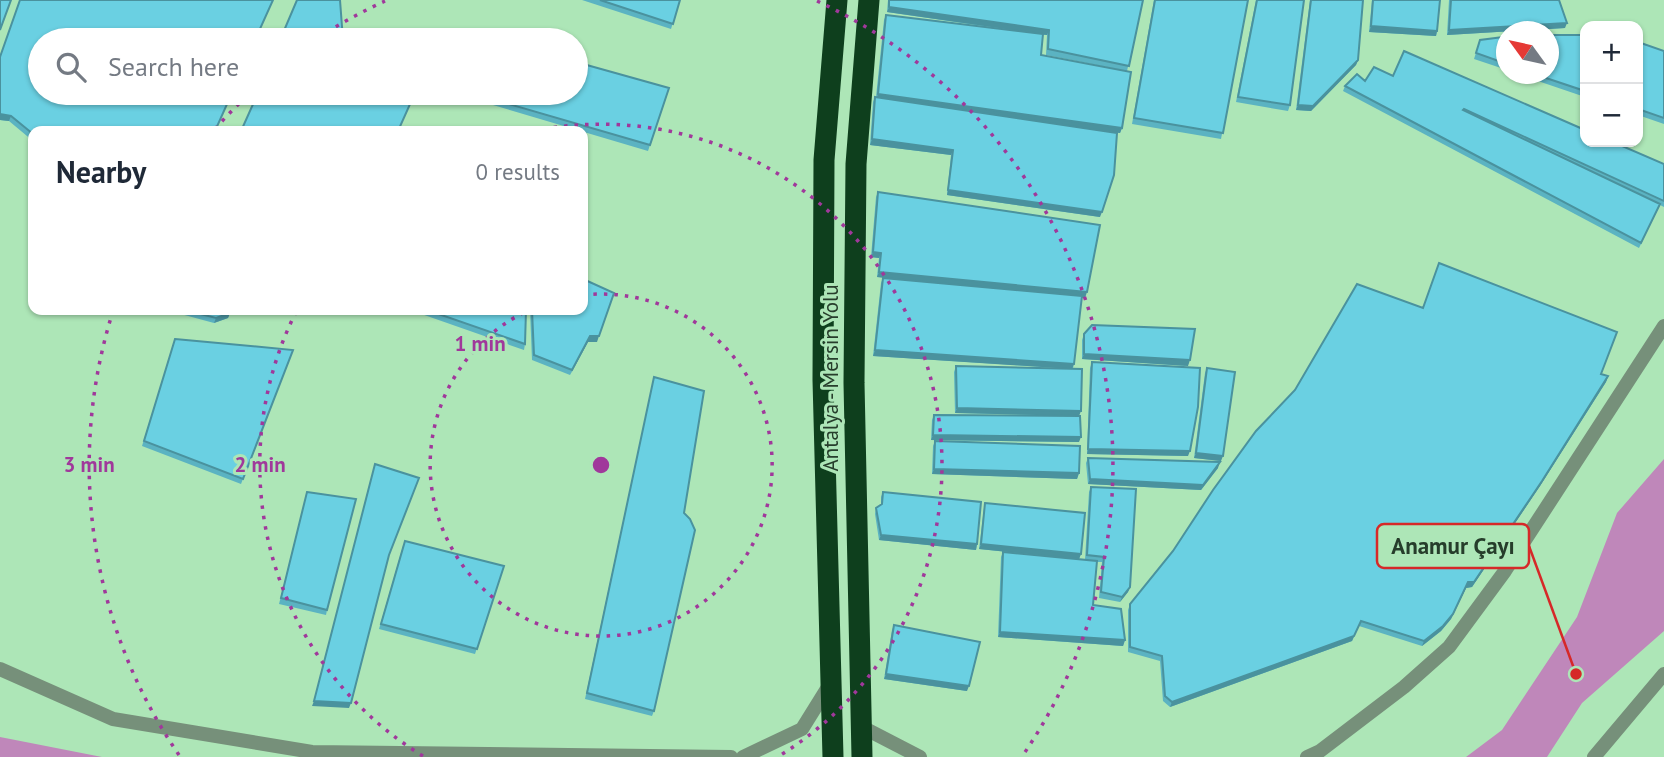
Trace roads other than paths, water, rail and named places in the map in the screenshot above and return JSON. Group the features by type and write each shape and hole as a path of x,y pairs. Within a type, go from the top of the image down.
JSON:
{"highway":[{"name":"Antalya - Mersin Yolu","path":"833,753 823,380 824,174 837,0"},
{"name":"Antalya - Mersin Yolu","path":"862,742 854,383 856,164 869,0"}],"street":[{"path":"1307,757 1320,751 1404,687 1449,647 1505,570 1664,326"},
{"path":"0,668 113,719 312,752 731,757"},
{"path":"1594,757 1664,674"},
{"path":"743,757 802,729 831,683"},
{"path":"862,742 920,757"}],"place":[{"name":"Anamur Çayı","path":"1576,674"}]}
